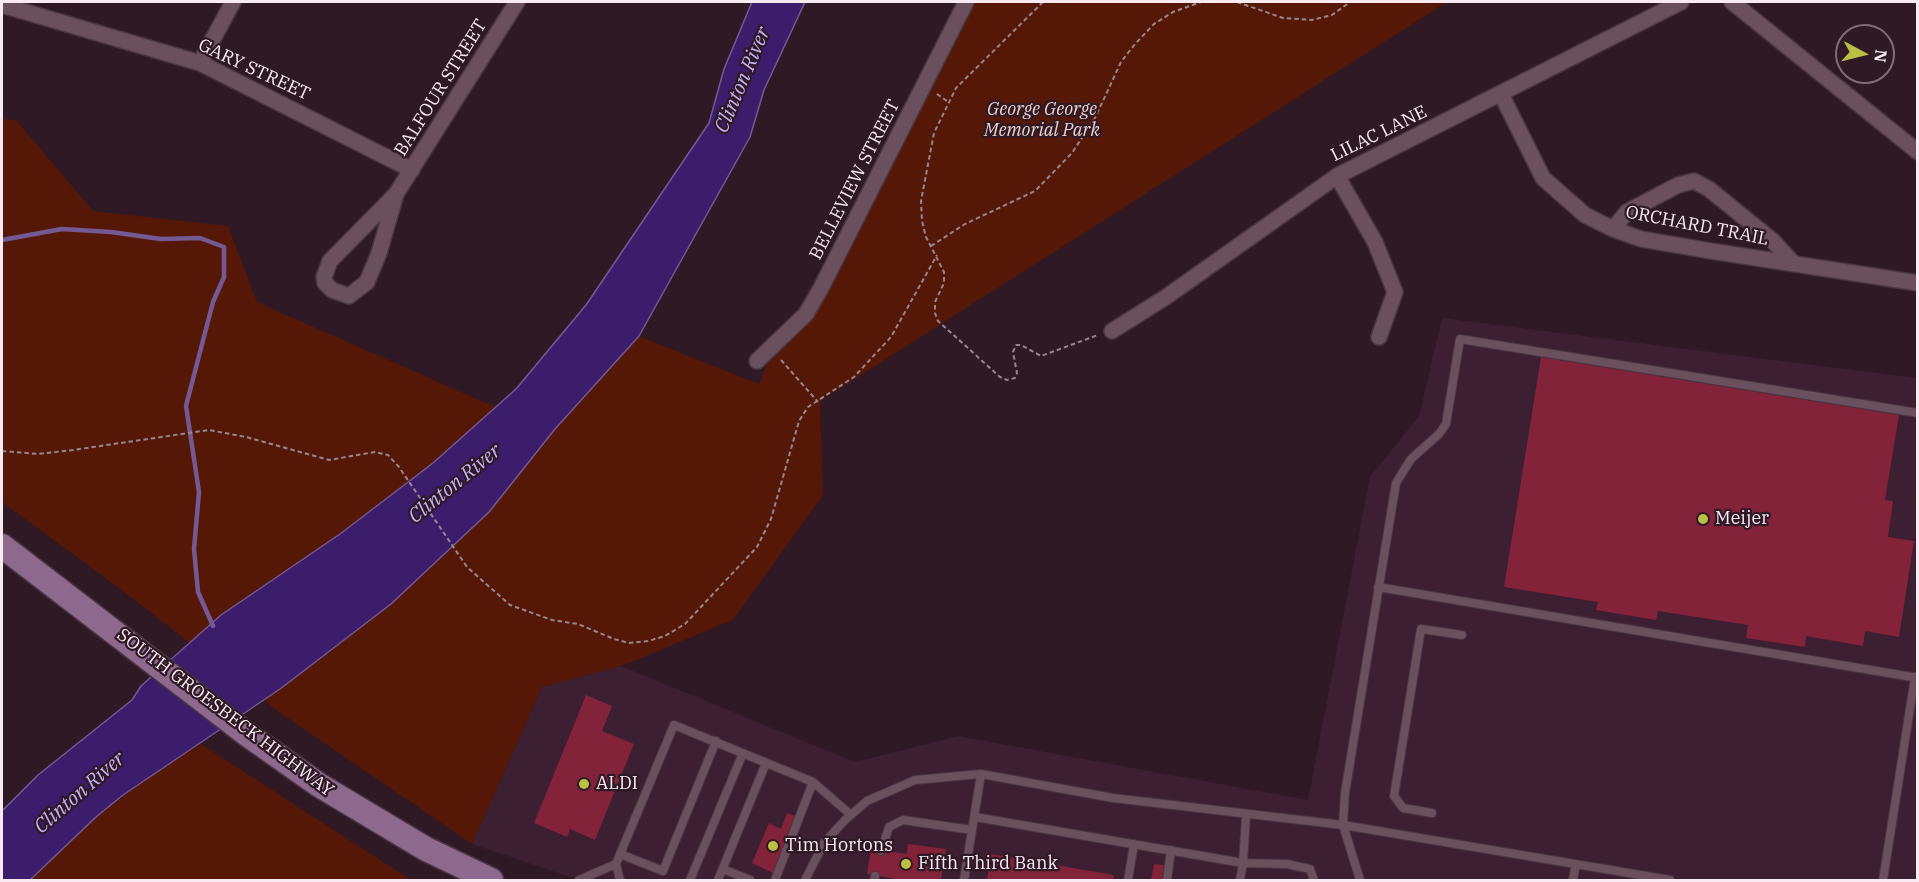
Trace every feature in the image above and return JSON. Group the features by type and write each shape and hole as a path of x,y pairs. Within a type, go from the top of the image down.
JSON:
{"main road":[{"name":"SOUTH GROESBECK HIGHWAY","path":"2,546 143,652 248,735 319,785 379,823 491,880"}],"street":[{"path":"200,63 233,2"},
{"name":"BALFOUR STREET","path":"396,194 379,253 367,282 349,296 332,290 325,283 324,277 330,261 377,216 396,194 517,2"},
{"name":"BELLEVIEW STREET","path":"758,361 806,314 966,2"},
{"name":"LILAC LANE","path":"1112,331 1167,297 1337,176 1681,2"},
{"path":"1732,2 1917,152"},
{"name":"GARY STREET","path":"2,5 200,63 412,170"},
{"name":"ORCHARD TRAIL","path":"1501,94 1543,178 1585,215 1613,229 1641,239 1917,283"},
{"path":"1337,176 1375,242 1395,292 1379,338"},
{"path":"1613,229 1627,212 1678,185 1694,181 1773,241 1794,264"}],"lane":[{"path":"1360,880 1343,825 1345,793 1396,483 1411,459 1439,434 1446,424 1460,339 1917,413"},
{"path":"1378,587 1916,678 1883,880"},
{"path":"1432,813 1403,808 1394,796 1421,629 1462,635"},
{"path":"620,880 616,864 674,726 813,782 851,815"},
{"path":"620,854 663,871 716,741"},
{"path":"690,880 743,753"},
{"path":"718,880 766,763"},
{"path":"964,880 981,774"},
{"path":"805,880 824,843 867,801 915,780 981,774 1113,798 1246,816 1286,817 1343,825 1576,864 1626,877 1670,880"},
{"path":"775,880 813,782"},
{"path":"1240,880 1246,816"},
{"path":"975,817 1243,863 1287,864 1310,869 1314,880"},
{"path":"881,851 889,827 903,820 972,830"},
{"path":"1128,880 1134,844"},
{"path":"1167,880 1171,850"},
{"path":"579,880 616,864"},
{"path":"1573,880 1576,864"},
{"path":"723,869 750,880"}],"path":[{"path":"1043,2 956,88 934,133 921,201 922,221 944,272 944,283 935,303 935,313 938,321 1006,380 1015,378 1017,373 1013,352 1016,345 1021,345 1041,356 1069,344 1112,331"},
{"path":"932,246 965,224 1035,191 1072,153 1095,118 1121,62 1135,44 1154,24 1173,12 1201,2"},
{"path":"1237,2 1283,18 1312,20 1332,15 1350,2"},
{"path":"2,451 38,454 208,430 246,437 329,460 375,452 388,455 399,467 467,567 510,605 552,620 578,624 614,639 630,643 648,641 665,636 685,624 757,547 771,519 799,421 808,407 854,377 891,337 937,255"},
{"path":"771,349 818,402"}],"shaded area":[{"path":"1442,318 1917,378 1917,880 579,880 472,844 542,687 621,666 855,762 958,736 1308,800 1370,477 1419,416"}],"green space":[{"name":"George George Memorial Park","path":"966,2 1447,2 820,401 823,495 733,620 621,666 542,687 472,844 279,712 123,591 2,502 2,118 17,121 93,211 228,226 257,302 495,407 555,429 639,336 759,384 777,342 806,314"},
{"path":"201,744 411,880 30,880 96,817 156,772"}],"water":[{"name":"Clinton River","path":"752,2 805,2 764,90 750,137 639,336 555,429 489,512 391,604 280,689 123,795 96,817 30,880 2,880 2,811 38,775 132,700 141,686 221,615 340,534 433,463 516,389 586,305 709,123 724,69"}],"building":[{"name":"Meijer","path":"1541,357 1899,415 1885,500 1893,501 1888,537 1914,541 1899,637 1865,631 1863,646 1806,636 1805,647 1746,638 1748,625 1658,611 1656,620 1596,610 1598,602 1504,587"},
{"name":"ALDI","path":"586,695 612,706 602,731 634,744 595,840 570,829 567,837 534,823"},
{"name":"Tim Hortons","path":"787,813 798,817 775,874 752,863 769,823 781,829"},
{"name":"Fifth Third Bank","path":"908,844 946,849 941,880 902,880 867,874 871,849 907,854"},
{"path":"991,854 1114,875 1113,880 987,880"},
{"path":"1154,864 1164,865 1162,880 1151,880"}],"waterway":[{"path":"2,240 62,229 111,232 161,239 200,238 224,247 224,277 213,302 186,406 199,492 194,549 198,592 213,626"}],"place":[{"name":"Meijer","path":"1703,519"},
{"name":"ALDI","path":"584,784"},
{"name":"Tim Hortons","path":"773,846"},
{"name":"Fifth Third Bank","path":"906,864"}]}
